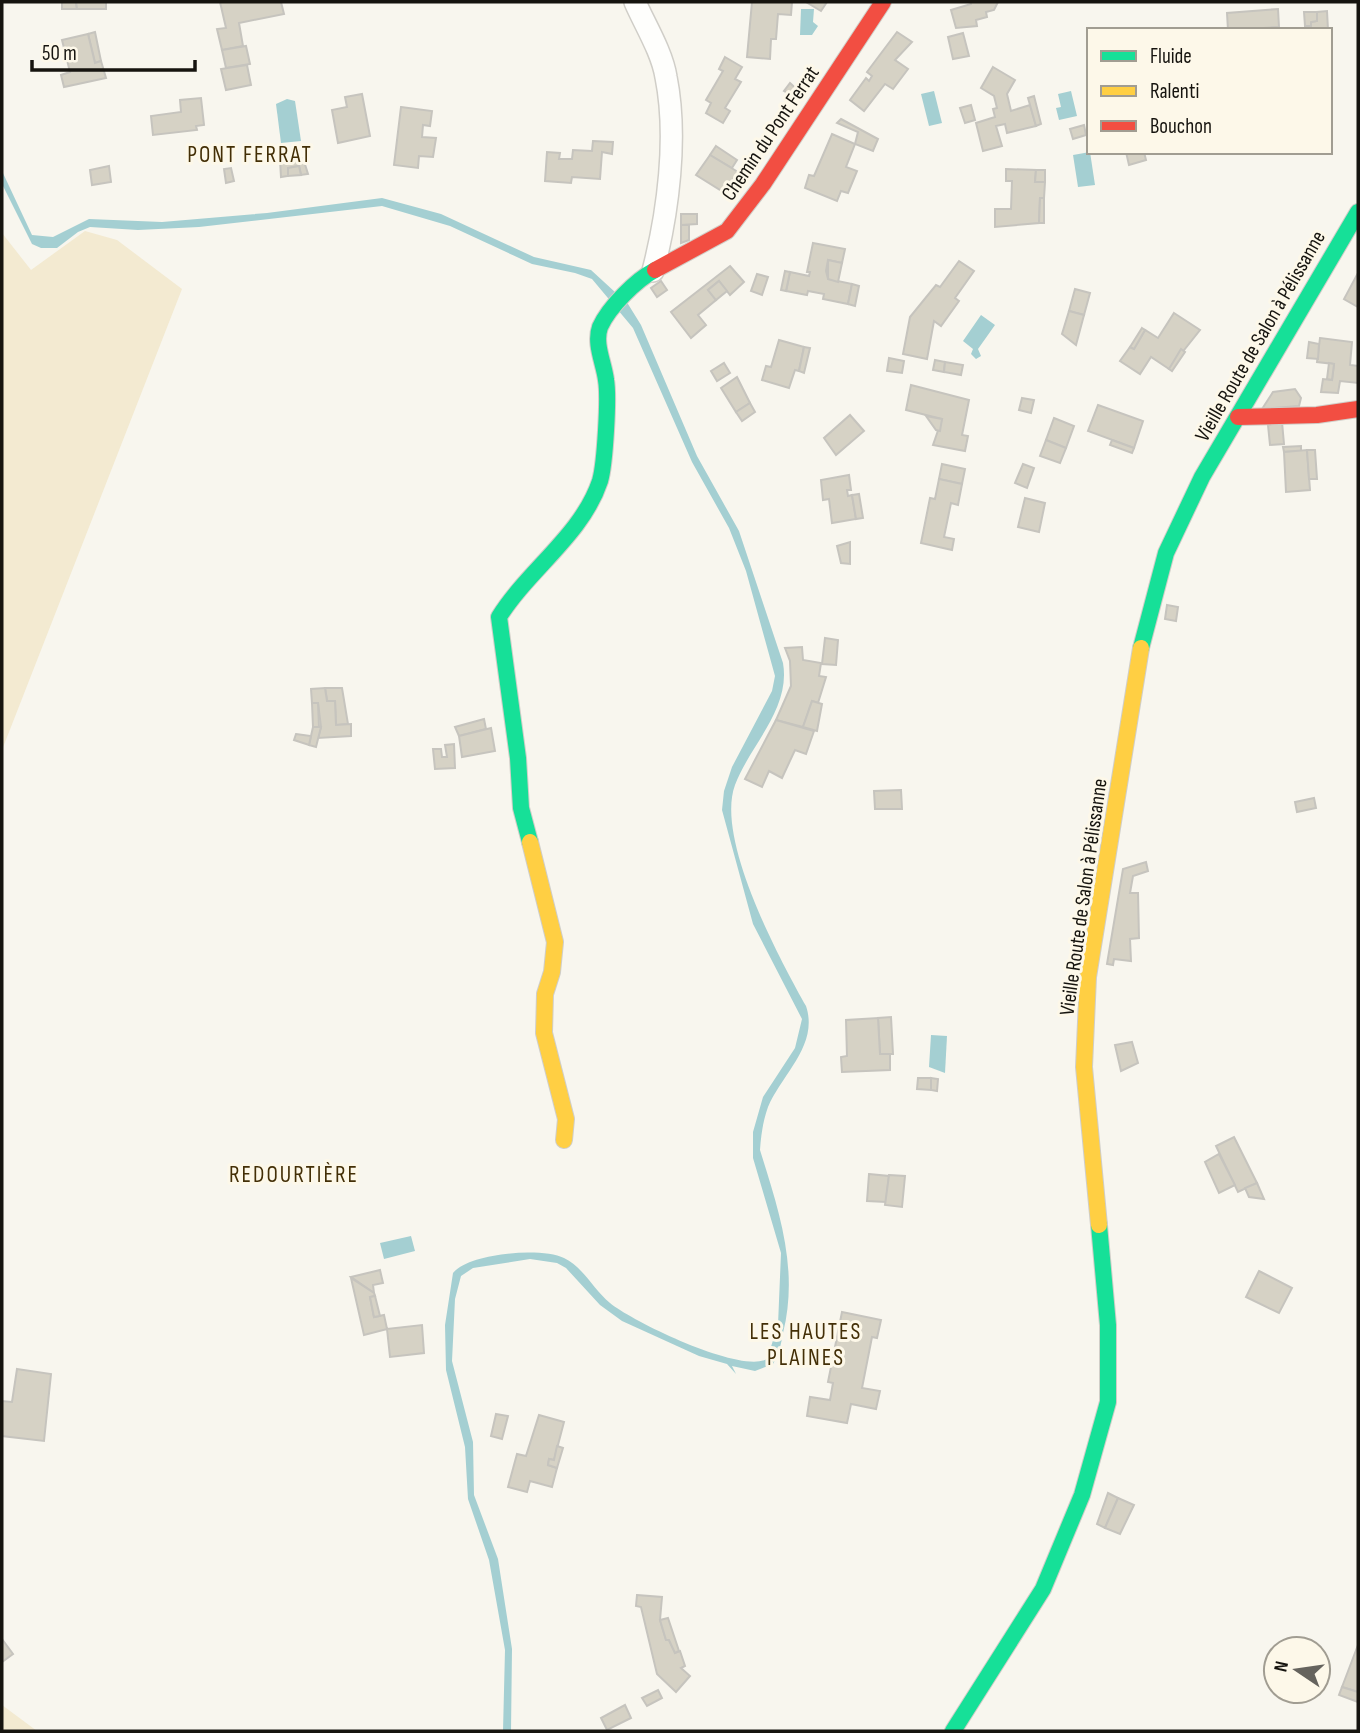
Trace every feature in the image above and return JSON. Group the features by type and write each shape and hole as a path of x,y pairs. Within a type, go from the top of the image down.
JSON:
{"street":[{"path":"635,2 666,76 671,147 664,227 653,271"},
{"name":"Chemin du Pont Ferrat","path":"564,1140 566,1119 544,1033 545,994 552,972 555,942 521,808 518,758 499,617 511,598 589,510 601,477 607,382 598,341 600,328 625,295 653,271 727,231 763,184 883,2"},
{"name":"Vieille Route de Salon à Pélissanne","path":"953,1731 1043,1589 1082,1495 1108,1402 1108,1325 1084,1067 1088,977 1143,634 1166,553 1202,477 1358,212"},
{"path":"1238,417 1317,415 1358,409"}],"shaded area":[{"path":"85,231 117,240 182,289 2,750 2,233 31,270"},
{"path":"2,1705 37,1731 2,1731"}],"water":[{"path":"801,9 814,9 813,22 818,26 812,35 800,35"},
{"path":"934,91 942,123 929,126 921,94"},
{"path":"1071,91 1077,116 1059,120 1056,108 1061,107 1058,94"},
{"path":"287,99 295,101 301,141 281,143 276,104"},
{"path":"1090,154 1095,185 1078,187 1073,155"},
{"path":"2,171 32,235 53,237 89,219 162,222 267,213 382,198 441,214 534,257 591,270 628,304 641,325 697,456 739,531 783,663 781,696 768,726 735,785 731,808 734,836 753,898 806,1006 809,1020 808,1034 797,1059 768,1107 760,1144 780,1218 788,1263 789,1286 781,1345 773,1364 755,1371 732,1366 736,1374 727,1364 699,1356 622,1321 600,1305 566,1268 557,1263 530,1259 473,1268 461,1276 455,1299 452,1361 473,1442 474,1495 498,1559 512,1649 511,1731 503,1731 505,1650 489,1560 468,1499 465,1447 446,1370 445,1325 453,1273 461,1266 474,1261 506,1254 539,1253 564,1258 577,1267 604,1298 622,1311 687,1344 735,1359 754,1362 767,1359 778,1325 781,1253 753,1158 753,1132 763,1097 795,1048 802,1019 753,924 722,810 724,791 732,767 772,691 775,676 746,571 729,528 692,462 633,328 592,279 532,264 450,226 382,206 199,227 138,230 90,227 78,232 57,248 41,248 32,244 2,184"},
{"path":"981,315 995,325 978,349 981,356 976,359 971,354 973,349 963,341"},
{"path":"931,1035 947,1036 945,1073 929,1067"},
{"path":"411,1236 415,1251 384,1259 380,1243"}],"building":[{"path":"62,2 76,2 77,9 62,9"},
{"path":"76,2 106,2 106,9 77,9"},
{"path":"220,2 281,2 284,14 239,23 243,46 222,50 217,29 226,28"},
{"path":"752,2 792,2 791,15 778,14 776,39 771,39 770,59 747,57"},
{"path":"806,2 827,2 821,11"},
{"path":"971,2 998,2 994,10 986,12 987,17 976,20 977,26 956,28 951,10"},
{"path":"1278,9 1279,27 1228,28 1227,13"},
{"path":"1327,11 1328,28 1305,28 1311,26 1311,22 1317,21 1317,12"},
{"path":"1304,12 1317,12 1317,21 1311,22 1311,26 1305,26"},
{"path":"95,32 101,61 95,63 88,34"},
{"path":"897,32 912,42 895,60 908,69 893,89 885,84 864,111 850,100 866,78 869,81 872,76 867,72"},
{"path":"963,33 969,56 953,59 948,37"},
{"path":"88,34 95,63 101,61 106,78 64,87 61,75 70,72 62,40"},
{"path":"246,46 250,64 226,68 222,50"},
{"path":"725,57 742,67 735,79 741,82 725,108 730,111 723,123 706,113 711,103 706,100 723,71 719,69"},
{"path":"247,65 251,85 226,90 221,69"},
{"path":"993,67 1015,80 1007,94 1011,111 1030,105 1036,126 1007,133 1005,124 996,126 1002,146 983,151 976,123 995,117 993,109 997,108 994,96 981,88"},
{"path":"790,83 803,95 799,100 784,91"},
{"path":"362,94 370,136 338,143 332,110 347,107 345,97"},
{"path":"1034,96 1041,124 1036,126 1028,98"},
{"path":"201,98 204,125 196,126 197,130 153,135 151,116 181,112 180,100"},
{"path":"971,105 975,120 965,123 960,108"},
{"path":"401,107 432,111 430,126 423,125 422,137 436,138 433,157 419,156 418,168 394,165"},
{"path":"841,119 878,139 873,151 855,144 858,132 837,123"},
{"path":"1084,125 1086,135 1073,139 1070,129"},
{"path":"832,134 855,144 846,167 857,171 848,193 841,191 837,201 805,188 809,175 814,176"},
{"path":"593,141 613,142 612,154 602,152 600,179 572,177 571,183 545,181 547,152 560,153 559,159 572,159 573,150 592,151"},
{"path":"716,146 737,160 732,168 710,155"},
{"path":"1126,154 1144,154 1146,160 1129,165"},
{"path":"710,155 738,172 725,193 696,175"},
{"path":"303,158 308,174 301,175 299,166 288,168 288,176 281,177 280,160"},
{"path":"109,166 111,182 92,185 90,170"},
{"path":"299,166 301,175 288,176 288,168"},
{"path":"231,168 234,181 226,183 224,169"},
{"path":"1006,169 1036,170 1035,182 1045,182 1044,198 1040,198 1039,223 995,227 995,209 1011,209 1012,181 1006,181"},
{"path":"1036,170 1045,170 1045,182 1035,182"},
{"path":"1040,198 1044,198 1044,223 1039,223"},
{"path":"681,214 697,214 697,224 681,225"},
{"path":"681,225 689,225 689,240 681,243"},
{"path":"813,243 845,249 842,263 828,260 826,271 828,279 852,284 848,304 823,299 824,294 808,291 807,295 786,291 790,272 809,276 810,272 807,272"},
{"path":"828,260 842,263 838,282 828,279"},
{"path":"959,261 974,271 955,298 959,301 941,326 934,321 927,359 903,354 910,317 936,285 940,287"},
{"path":"730,266 744,282 730,295 719,281 708,290 716,300 698,315 706,325 691,338 671,312"},
{"path":"785,271 790,272 786,291 781,290"},
{"path":"1358,273 1358,307 1344,299"},
{"path":"757,274 768,277 762,295 751,291"},
{"path":"661,281 667,290 657,297 651,288"},
{"path":"719,281 727,291 716,300 708,290"},
{"path":"852,284 859,286 855,306 848,304"},
{"path":"1075,289 1090,293 1084,315 1069,311"},
{"path":"1069,311 1084,315 1076,345 1062,334"},
{"path":"1174,313 1200,330 1169,369 1151,357 1140,374 1120,361 1130,347 1134,349 1145,330 1158,338"},
{"path":"1142,328 1145,330 1134,349 1130,347"},
{"path":"1320,338 1352,342 1350,365 1358,366 1358,383 1340,381 1338,393 1321,392 1323,379 1332,380 1334,364 1317,362"},
{"path":"779,340 804,347 799,371 795,370 789,388 762,380 766,366 771,367"},
{"path":"1309,342 1319,344 1318,359 1307,358"},
{"path":"804,347 810,348 804,373 799,371"},
{"path":"1181,349 1185,352 1172,371 1169,369"},
{"path":"889,358 904,361 902,373 887,371"},
{"path":"935,360 945,362 944,372 933,370"},
{"path":"945,362 963,365 961,375 944,372"},
{"path":"724,363 730,373 717,381 711,371"},
{"path":"1329,363 1334,364 1332,380 1327,379"},
{"path":"737,377 750,403 736,412 721,388"},
{"path":"911,385 969,400 962,435 968,436 965,451 933,445 942,419 906,410"},
{"path":"1295,389 1301,398 1299,406 1262,409 1273,392"},
{"path":"1022,398 1034,400 1031,413 1019,410"},
{"path":"750,403 755,412 742,421 736,412"},
{"path":"1098,405 1143,421 1134,448 1088,431"},
{"path":"850,415 864,431 836,455 824,438"},
{"path":"926,416 942,419 940,431 936,430"},
{"path":"1054,418 1074,426 1066,448 1046,440"},
{"path":"1282,422 1284,444 1270,445 1268,425"},
{"path":"1046,440 1066,448 1060,463 1040,456"},
{"path":"1112,440 1134,448 1132,453 1110,445"},
{"path":"1301,446 1301,451 1284,452 1283,447"},
{"path":"1307,450 1310,490 1286,492 1284,452"},
{"path":"1307,450 1315,450 1317,479 1309,479"},
{"path":"942,464 965,469 962,484 939,479"},
{"path":"1023,464 1034,468 1027,488 1015,483"},
{"path":"849,475 851,490 847,490 848,496 852,495 856,519 832,523 829,499 823,500 821,480"},
{"path":"939,479 962,484 958,505 951,503 944,537 954,539 952,550 921,543 930,498 935,499"},
{"path":"859,494 863,518 856,519 852,495"},
{"path":"1025,498 1045,503 1039,532 1018,527"},
{"path":"850,542 850,564 841,563 837,546"},
{"path":"1167,605 1178,607 1176,621 1165,619"},
{"path":"825,638 838,640 836,665 822,664"},
{"path":"802,647 803,660 821,663 819,676 826,677 818,703 812,701 803,727 776,720 791,686 790,661 785,648"},
{"path":"325,688 342,688 348,724 336,725 335,701 327,701"},
{"path":"325,688 327,701 335,701 336,725 351,724 351,736 318,738 321,727 318,703 312,703 311,689"},
{"path":"812,701 822,704 817,731 803,727"},
{"path":"312,703 318,703 319,727 313,727"},
{"path":"484,719 486,729 459,736 455,727"},
{"path":"776,720 814,731 806,754 795,750 782,778 769,771 762,787 745,779"},
{"path":"313,727 321,727 316,747 309,745"},
{"path":"491,728 495,751 462,757 459,736"},
{"path":"296,734 311,736 309,745 294,740"},
{"path":"454,744 455,768 435,769 433,749 441,749 442,757 447,757 445,745"},
{"path":"901,790 902,809 875,809 874,791"},
{"path":"1314,798 1316,808 1297,812 1295,802"},
{"path":"1146,862 1148,871 1133,876 1130,893 1138,893 1139,938 1130,939 1131,961 1114,959 1113,965 1107,964 1123,869"},
{"path":"891,1017 893,1054 880,1054 878,1018"},
{"path":"878,1018 880,1054 890,1054 890,1070 842,1072 841,1057 847,1056 846,1020"},
{"path":"1132,1042 1138,1063 1121,1071 1115,1045"},
{"path":"918,1078 931,1078 931,1090 917,1089"},
{"path":"931,1078 938,1079 937,1091 931,1090"},
{"path":"1234,1137 1257,1183 1238,1192 1216,1146"},
{"path":"1219,1154 1235,1185 1219,1193 1205,1162"},
{"path":"869,1174 889,1176 886,1202 867,1201"},
{"path":"889,1175 905,1176 902,1207 885,1205"},
{"path":"1257,1183 1264,1199 1249,1197 1245,1188"},
{"path":"380,1270 383,1283 373,1285 374,1293 351,1277"},
{"path":"1259,1271 1292,1288 1279,1313 1246,1297"},
{"path":"351,1278 374,1293 375,1296 370,1297 374,1317 384,1315 387,1329 364,1335"},
{"path":"375,1296 380,1316 374,1317 370,1297"},
{"path":"842,1312 881,1320 877,1338 872,1337 862,1388 880,1391 876,1409 851,1404 847,1423 807,1416 810,1397 830,1400 833,1383 828,1382"},
{"path":"422,1325 424,1353 390,1357 387,1329"},
{"path":"17,1369 51,1374 44,1441 2,1436 2,1401 12,1402"},
{"path":"496,1414 508,1416 502,1439 491,1436"},
{"path":"539,1415 564,1422 554,1460 549,1459 548,1465 557,1468 552,1487 530,1481 527,1492 508,1487 517,1454 526,1456"},
{"path":"557,1446 563,1448 557,1468 548,1465 549,1459 554,1460"},
{"path":"1108,1493 1118,1498 1105,1528 1097,1524"},
{"path":"1118,1498 1134,1505 1120,1534 1105,1528"},
{"path":"637,1595 662,1597 660,1620 666,1640 669,1640 675,1653 680,1651 685,1666 681,1668 690,1676 676,1692 657,1674 641,1607 636,1606"},
{"path":"668,1618 679,1651 675,1653 669,1640 666,1640 660,1620"},
{"path":"2,1639 13,1654 2,1662"},
{"path":"1358,1645 1358,1692 1342,1687"},
{"path":"1342,1687 1358,1692 1358,1702 1339,1695"},
{"path":"658,1690 662,1698 647,1706 642,1698"},
{"path":"625,1705 631,1718 607,1730 601,1718"}],"traffic: fast":[{"path":"1141,648 1166,553 1202,477 1358,212"},
{"path":"530,842 521,808 518,758 499,617 568,535 592,500 602,472 606,431 607,389 598,333 610,311 624,295 655,270"},
{"path":"953,1731 1043,1589 1082,1495 1108,1402 1108,1325 1099,1225"}],"traffic: slow":[{"path":"1099,1225 1084,1067 1088,977 1141,648"},
{"path":"530,842 555,942 552,972 545,994 544,1033 566,1119 564,1140"}],"traffic: jam":[{"path":"655,270 727,231 763,184 883,2"},
{"path":"1238,417 1317,415 1358,409"}],"district":[{"name":"PONT FERRAT","path":"250,154"},
{"name":"REDOURTIÈRE","path":"294,1174"},
{"name":"LES HAUTES PLAINES","path":"806,1344"}]}
